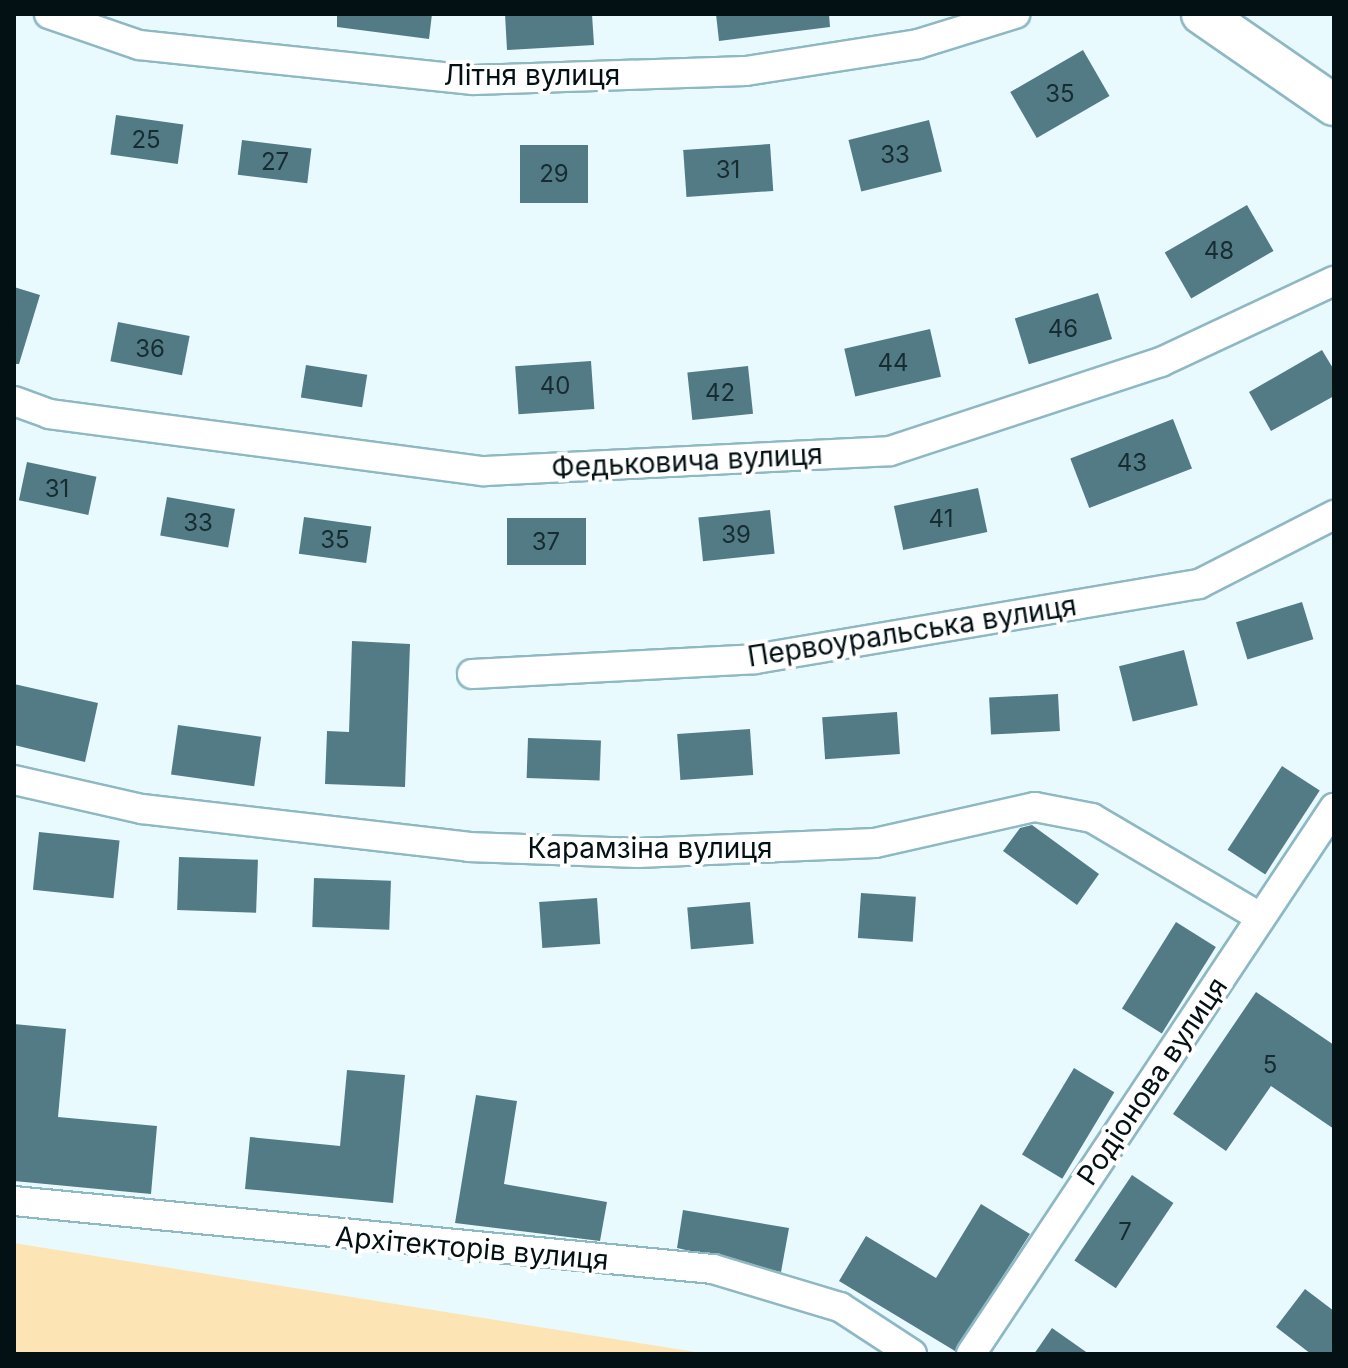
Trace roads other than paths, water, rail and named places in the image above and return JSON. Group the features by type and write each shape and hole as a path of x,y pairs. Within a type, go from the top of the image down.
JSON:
{"street":[{"name":"Літня вулиця","path":"49,14 139,45 473,80 746,71 918,44 1015,14"},
{"path":"1202,14 1334,105"},
{"name":"Федьковича вулиця","path":"14,401 49,414 484,471 890,451 1161,362 1334,281"},
{"name":"Первоуральська вулиця","path":"472,674 755,659 1199,584 1334,515"},
{"name":"Карамзіна вулиця","path":"14,780 142,809 437,844 638,853 875,843 1035,807 1092,818 1260,917"},
{"name":"Родіонова вулиця","path":"971,1354 1334,808"},
{"name":"Архітекторів вулиця","path":"14,1201 713,1269 840,1307 912,1354"}]}
